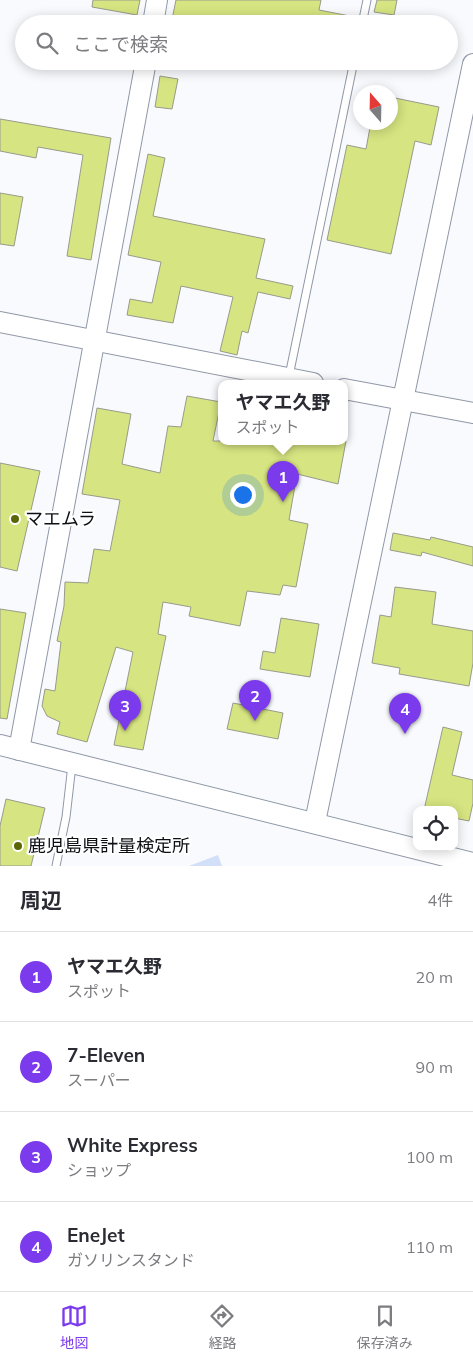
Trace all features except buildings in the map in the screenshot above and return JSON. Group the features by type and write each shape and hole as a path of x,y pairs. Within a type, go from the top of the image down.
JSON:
{"street":[{"path":"154,15 157,0"},
{"path":"315,822 470,92 473,64"},
{"path":"144,70 94,340 9,748 315,822 438,860 473,863"},
{"path":"0,322 295,380"},
{"path":"348,389 473,414"}],"lane":[{"path":"364,15 367,0"},
{"path":"289,379 352,70"},
{"path":"56,866 66,817 73,762"}],"shaded area":[{"path":"218,855 222,866 189,866"}],"place":[{"name":"ヤマエ久野","path":"283,502"},
{"name":"マエムラ","path":"15,519"},
{"name":"7-Eleven","path":"255,721"},
{"name":"White Express","path":"125,731"},
{"name":"EneJet","path":"405,734"},
{"name":"鹿児島県計量検定所","path":"18,846"}]}
